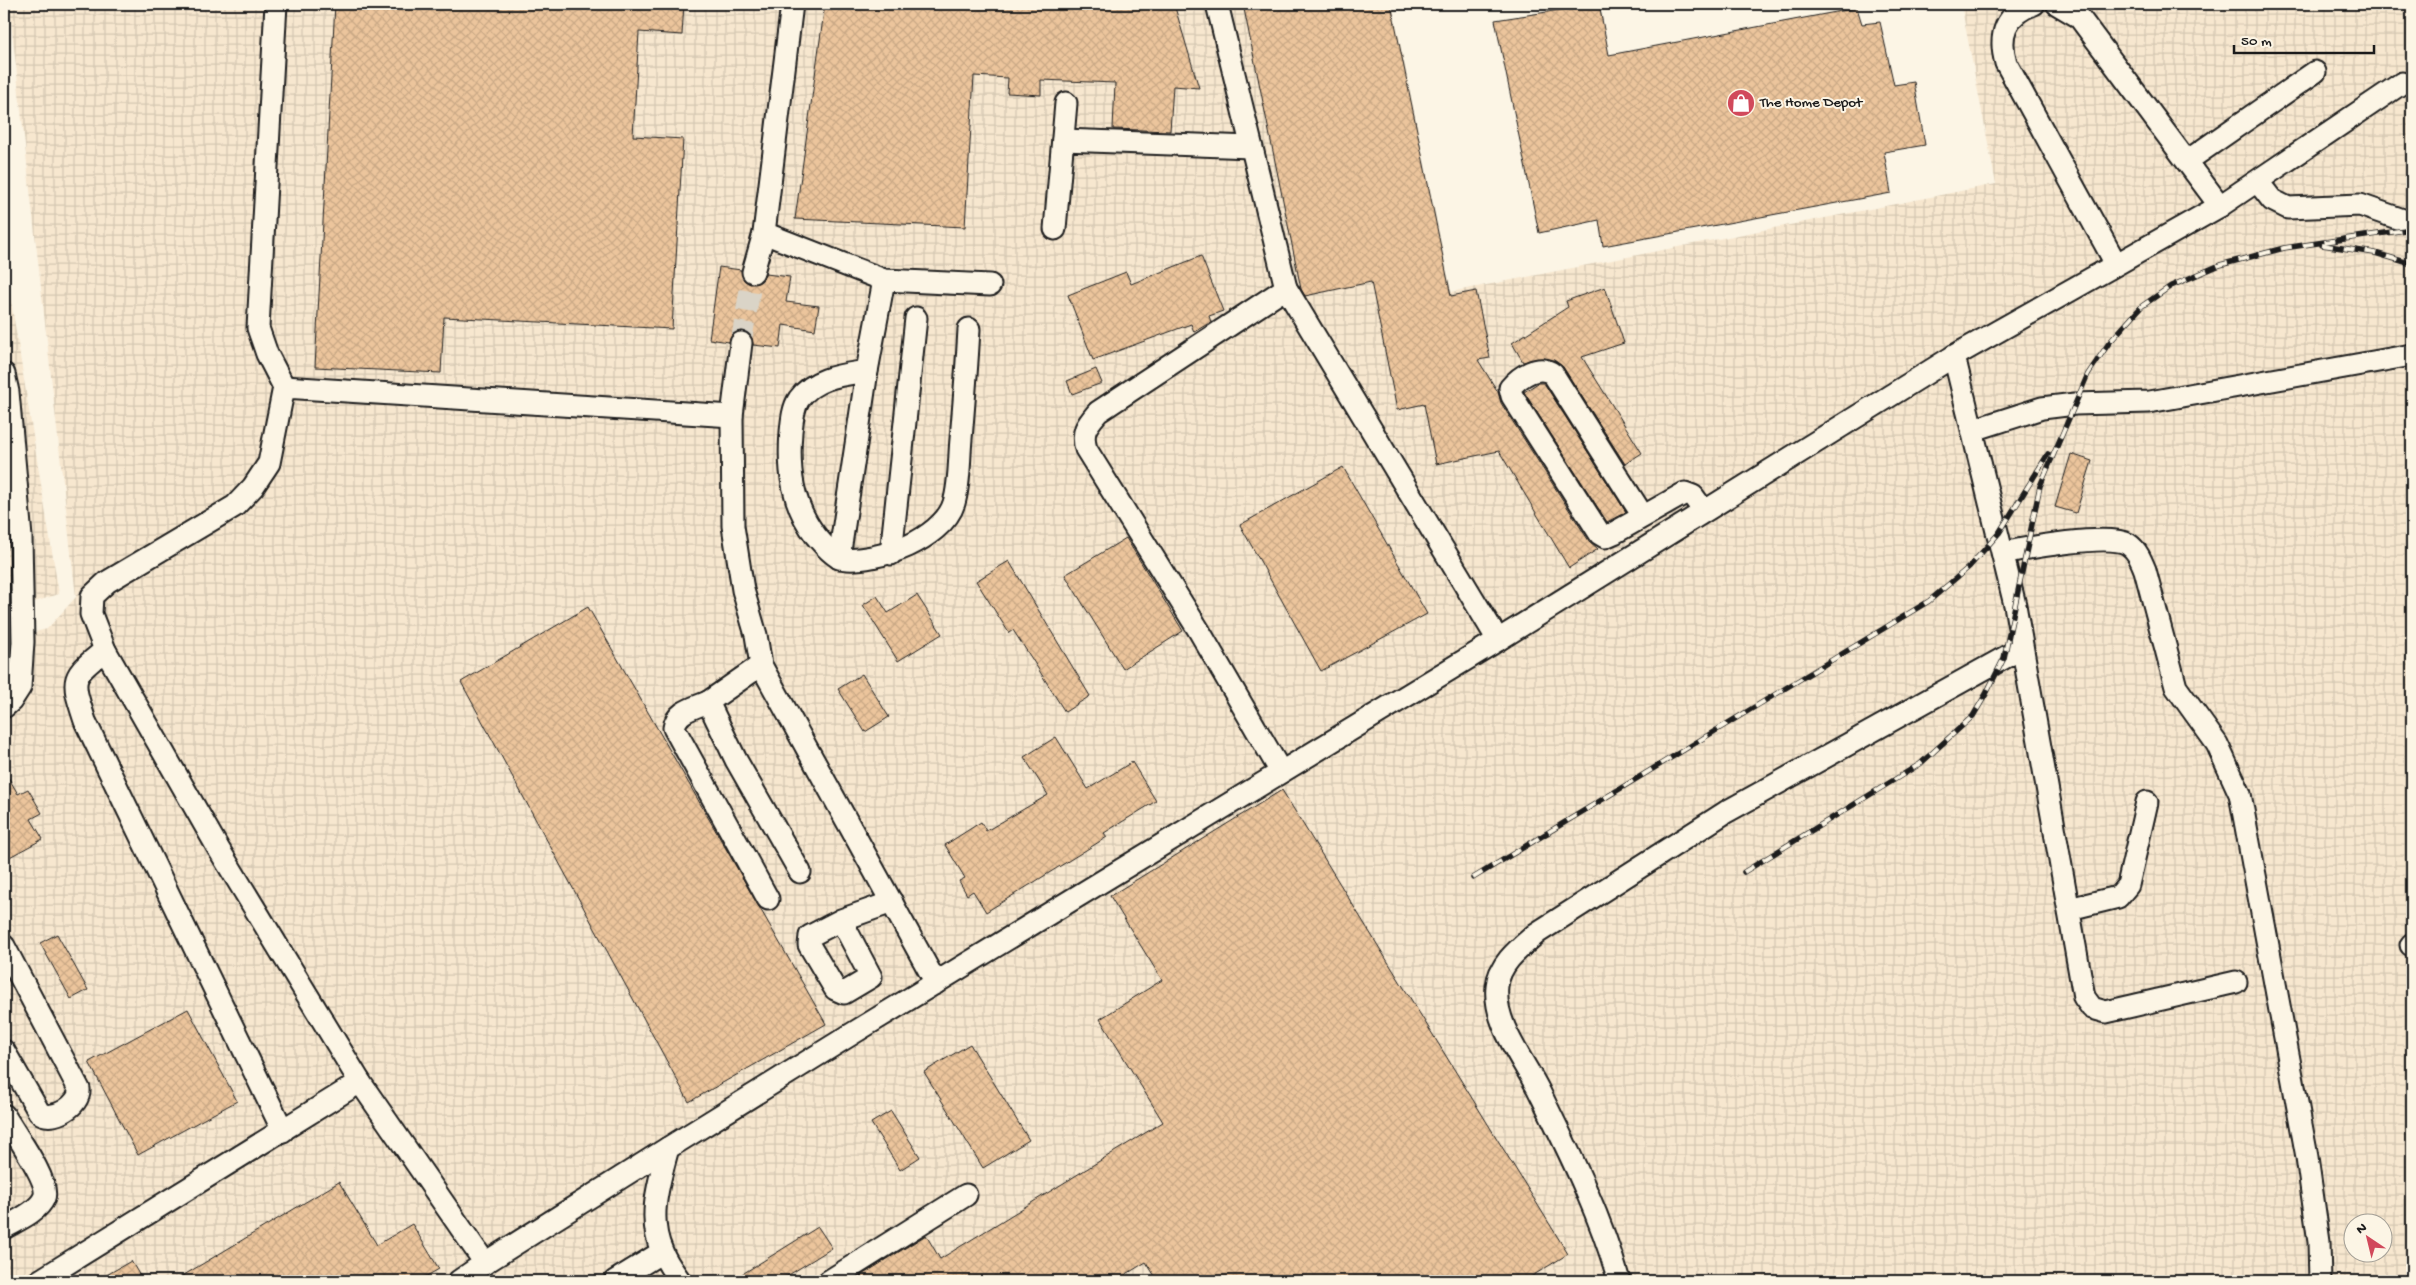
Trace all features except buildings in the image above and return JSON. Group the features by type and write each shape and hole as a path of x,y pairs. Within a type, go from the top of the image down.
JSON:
{"lane":[{"path":"276,4 258,328 267,354 284,387 269,463 252,487 235,506 107,582 92,596 91,614 106,650 218,848 360,1082 485,1263"},
{"path":"754,272 764,233 792,4"},
{"path":"1217,4 1286,288 1498,640"},
{"path":"2034,4 2016,12 2009,20 2002,48 2006,63 2116,264"},
{"path":"2057,4 2079,17 2220,206"},
{"path":"2187,161 2315,72"},
{"path":"459,1281 668,1148 936,982 1498,640 1954,356 2220,206 2402,83"},
{"path":"1056,230 1066,103"},
{"path":"1063,140 1252,147"},
{"path":"2258,182 2272,200 2288,208 2360,205 2403,220 2412,220"},
{"path":"764,233 884,280 990,285"},
{"path":"839,558 867,371 884,280"},
{"path":"1281,772 1198,630 1086,449 1082,437 1088,424 1098,412 1286,288"},
{"path":"891,554 916,318"},
{"path":"867,371 836,376 822,381 799,400 793,417 789,454 792,484 800,512 823,545 839,558 868,558 891,554 914,543 939,526 953,505 958,475 969,329"},
{"path":"741,344 732,416 733,526 743,590 756,635 761,665 936,982"},
{"path":"1973,430 2042,408 2076,404 2149,402 2412,355"},
{"path":"1954,356 2002,553 2022,648 2084,997 2092,1008 2106,1012 2236,982"},
{"path":"1642,516 1553,374 1546,369 1538,369 1514,383 1510,388 1512,396 1600,534 1604,537 1685,493 1693,496 1704,511"},
{"path":"4,374 8,392 21,537 23,592 23,671 20,687 12,702 4,707"},
{"path":"284,387 732,416"},
{"path":"2002,553 2108,540 2128,544 2137,553 2145,570 2176,687 2217,744 2240,794 2307,1157 2318,1242 2320,1281"},
{"path":"1619,1281 1609,1244 1571,1158 1540,1092 1503,1023 1497,1002 1497,984 1501,969 1515,952 1537,933 1726,812 2022,648"},
{"path":"106,650 81,670 75,688 85,721 283,1131"},
{"path":"761,665 708,702 681,714 675,721 674,728 768,899"},
{"path":"708,702 736,760 800,872"},
{"path":"2069,909 2118,896 2128,885 2147,802"},
{"path":"841,920 892,902"},
{"path":"4,946 79,1089 80,1096 76,1102 52,1117 44,1116 39,1112 4,1051"},
{"path":"39,1281 360,1082"},
{"path":"4,1115 40,1174 45,1197 37,1207 4,1228"},
{"path":"668,1148 656,1197 654,1225 662,1252 680,1281"},
{"path":"829,1281 966,1195"},
{"path":"615,1281 662,1252"}],"shaded area":[{"path":"9,4 1392,4 1451,292 1996,184 1961,4 2412,4 2412,1281 4,1281 4,640 47,629 76,597"},
{"path":"4,258 59,594 4,612"}],"tunnel":[{"path":"741,343 753,272"}],"railway":[{"path":"1744,872 1920,764 1973,716 2004,658 2040,486 2088,374 2109,343 2142,306 2171,286 2220,265 2284,248 2412,229"},
{"path":"2322,245 2375,253 2412,264"},
{"path":"1473,878 1929,601 1969,567 1999,533 2048,454"}],"place":[{"name":"The Home Depot","path":"1741,103"}]}
